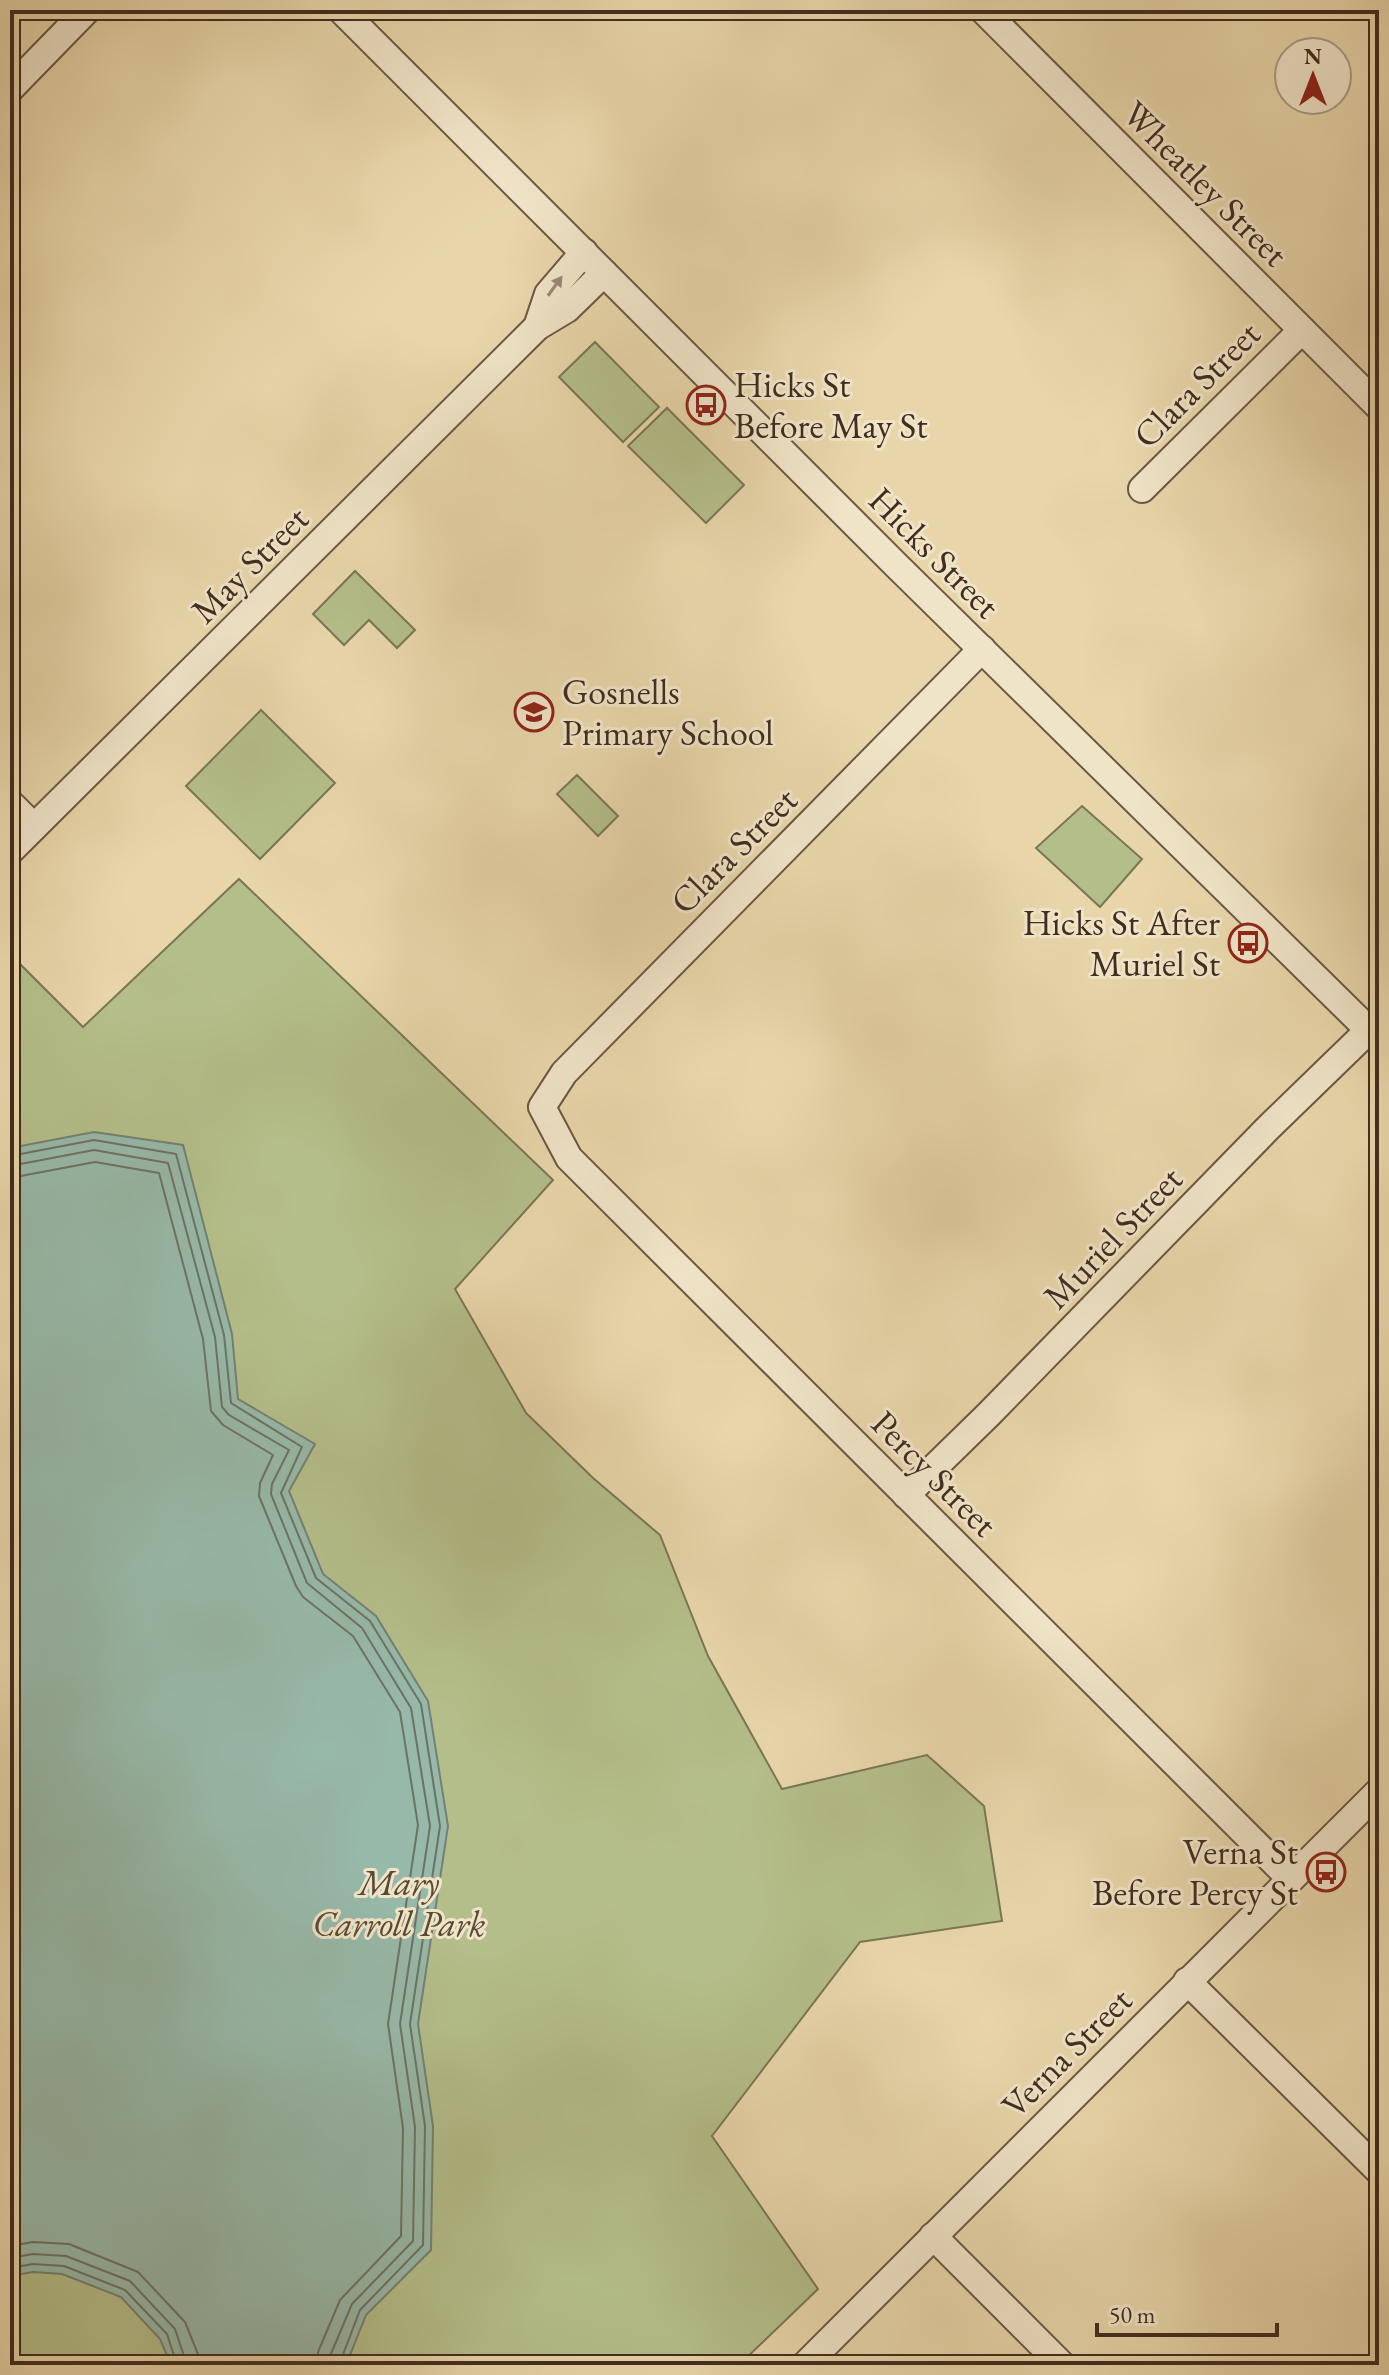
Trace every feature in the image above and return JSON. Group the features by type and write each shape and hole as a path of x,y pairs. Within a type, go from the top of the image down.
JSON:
{"street":[{"path":"10,89 87,10"},
{"name":"Hicks Street","path":"341,10 1374,1035"},
{"name":"Wheatley Street","path":"983,10 1379,407"},
{"name":"May Street","path":"537,327 548,294 584,252"},
{"name":"May Street","path":"10,851 537,327 567,309 604,273"},
{"name":"Clara Street","path":"1142,489 1302,330"},
{"name":"Clara Street","path":"542,1107 564,1073 982,649"},
{"path":"10,803 34,827"},
{"name":"Muriel Street","path":"906,1495 1268,1128 1374,1035"},
{"name":"Percy Street","path":"542,1107 569,1158 1291,1879"},
{"name":"Verna Street","path":"805,2365 1379,1791"},
{"path":"1187,1981 1379,2171"},
{"path":"933,2236 1062,2365"}],"green space":[{"path":"595,342 659,407 623,442 559,377"},
{"path":"667,408 744,485 706,523 628,446"},
{"path":"355,571 415,630 397,648 369,620 344,645 313,614"},
{"path":"261,710 335,783 260,859 186,786"},
{"path":"577,775 618,816 598,836 557,794"},
{"path":"1082,806 1142,859 1100,907 1036,848"},
{"name":"Mary Carroll Park","path":"239,879 553,1180 455,1289 526,1413 593,1478 660,1535 708,1656 782,1789 927,1755 984,1806 1002,1921 860,1942 712,2136 818,2289 739,2365 10,2365 10,954 83,1027"}],"water":[{"path":"94,1132 183,1145 232,1334 238,1399 315,1444 289,1491 323,1574 376,1616 428,1701 448,1826 418,2024 433,2126 431,2250 366,2315 346,2365 171,2365 160,2339 121,2297 62,2274 33,2272 10,2276 10,1148"}],"place":[{"name":"Hicks St Before May St","path":"706,405"},
{"name":"Gosnells Primary School","path":"534,712"},
{"name":"Hicks St After Muriel St","path":"1248,943"},
{"name":"Verna St Before Percy St","path":"1326,1872"}]}
